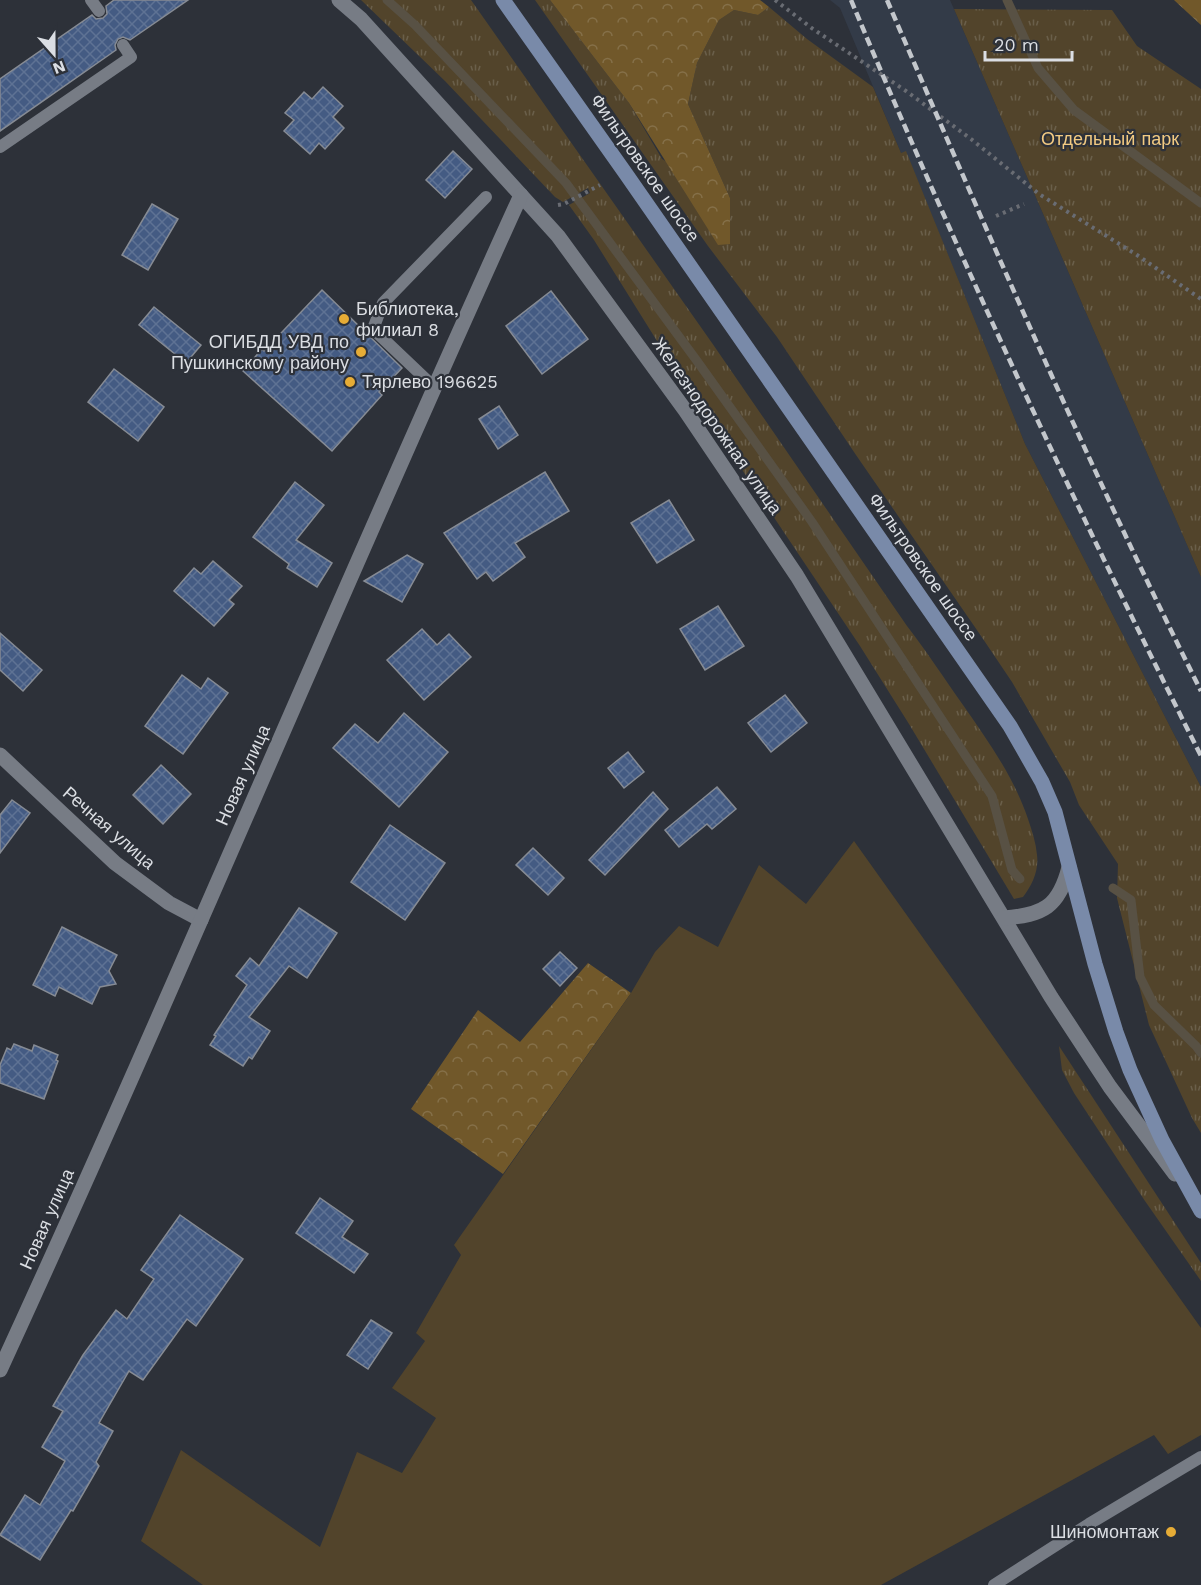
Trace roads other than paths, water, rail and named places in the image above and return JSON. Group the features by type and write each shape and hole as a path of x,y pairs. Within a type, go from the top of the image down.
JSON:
{"main road":[{"name":"Фильтровское шоссе","path":"503,0 640,193 1010,726 1042,782 1055,813 1095,964 1130,1070 1162,1140 1198,1206"}],"street":[{"name":"Железнодорожная улица","path":"339,0 361,19 558,236 678,401 797,576 1051,997 1110,1087 1198,1206"},
{"name":"Новая улица","path":"0,1370 201,920 433,386 521,195"},
{"name":"Речная улица","path":"0,755 115,863 169,903 201,920"},
{"path":"1004,918 1026,917 1042,910 1055,900 1064,885 1069,867"}],"lane":[{"path":"0,147 130,57 123,45"},
{"path":"433,386 373,329 383,303 486,197"},
{"path":"994,1585 1089,1524 1201,1457"}],"waterway":[{"path":"387,0 415,25 566,183 697,361 812,522 992,796 1012,870 1020,879"},
{"path":"1007,0 1038,68 1074,110 1201,203"},
{"path":"1113,888 1131,900 1140,977 1154,1005 1201,1053"}],"railway":[{"path":"851,0 933,191 1019,381 1201,756"},
{"path":"887,0 1078,434 1201,691"}],"place":[{"name":"Библиотека, филиал 8","path":"344,319"},
{"name":"ОГИБДД УВД по Пушкинскому району","path":"361,352"},
{"name":"Тярлево 196625","path":"350,382"},
{"name":"Шиномонтаж","path":"1171,1532"}],"park label":[{"name":"Отдельный парк","path":"1110,139"}]}
